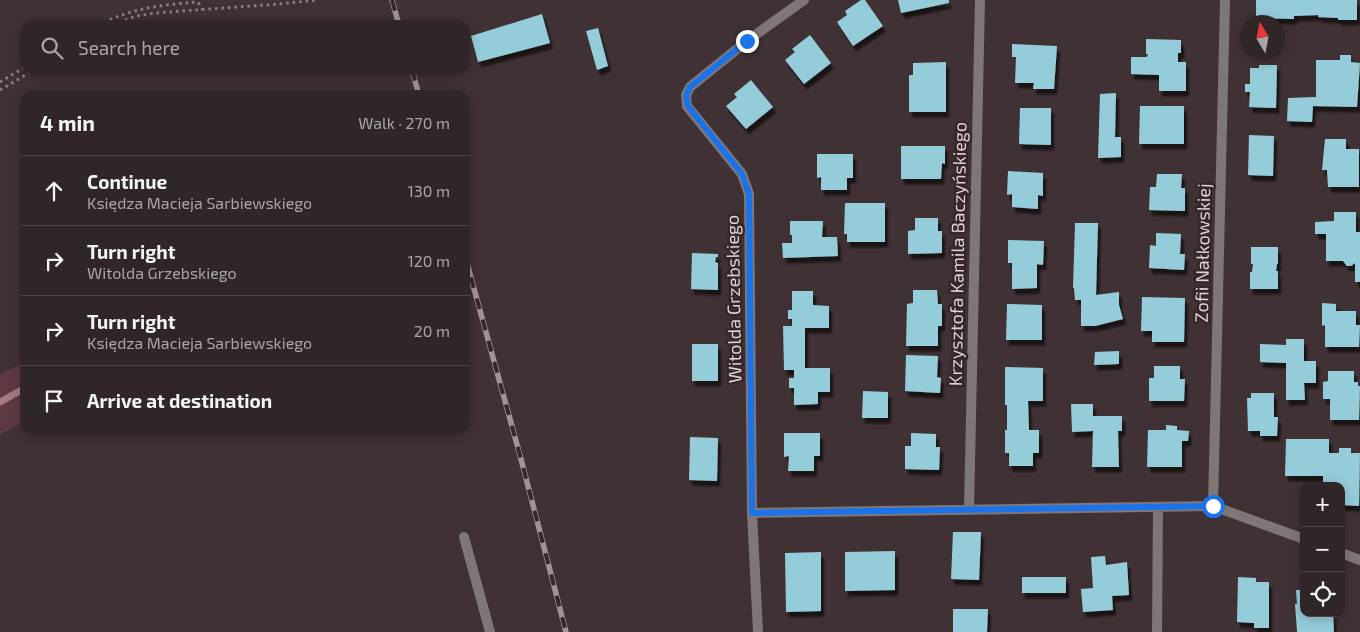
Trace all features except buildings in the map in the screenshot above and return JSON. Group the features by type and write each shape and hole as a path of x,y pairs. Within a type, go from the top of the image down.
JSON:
{"street":[{"name":"Witolda Grzebskiego","path":"758,632 752,513 749,194 742,174 688,106 686,96 690,87 747,41 804,0"},
{"name":"Krzysztofa Kamila Baczyńskiego","path":"969,509 980,0"},
{"name":"Zofii Nałkowskiej","path":"1213,506 1225,0"},
{"path":"752,513 1213,506 1300,538"},
{"path":"1157,632 1158,507"},
{"path":"464,538 490,632"},
{"path":"1345,554 1360,560"}],"path":[{"path":"126,20 136,16 317,0"},
{"path":"109,20 154,6 198,2 203,9"},
{"path":"0,82 20,70"},
{"path":"0,90 26,75"}],"shaded area":[{"path":"20,365 20,423 0,435 0,375"}],"waterway":[{"path":"0,402 20,391"}],"railway":[{"path":"392,0 398,20"},
{"path":"413,75 418,90"},
{"path":"470,274 566,632"}],"route":[{"path":"747,41 690,87 686,96 688,106 742,174 749,194 752,513 1213,506"}]}
